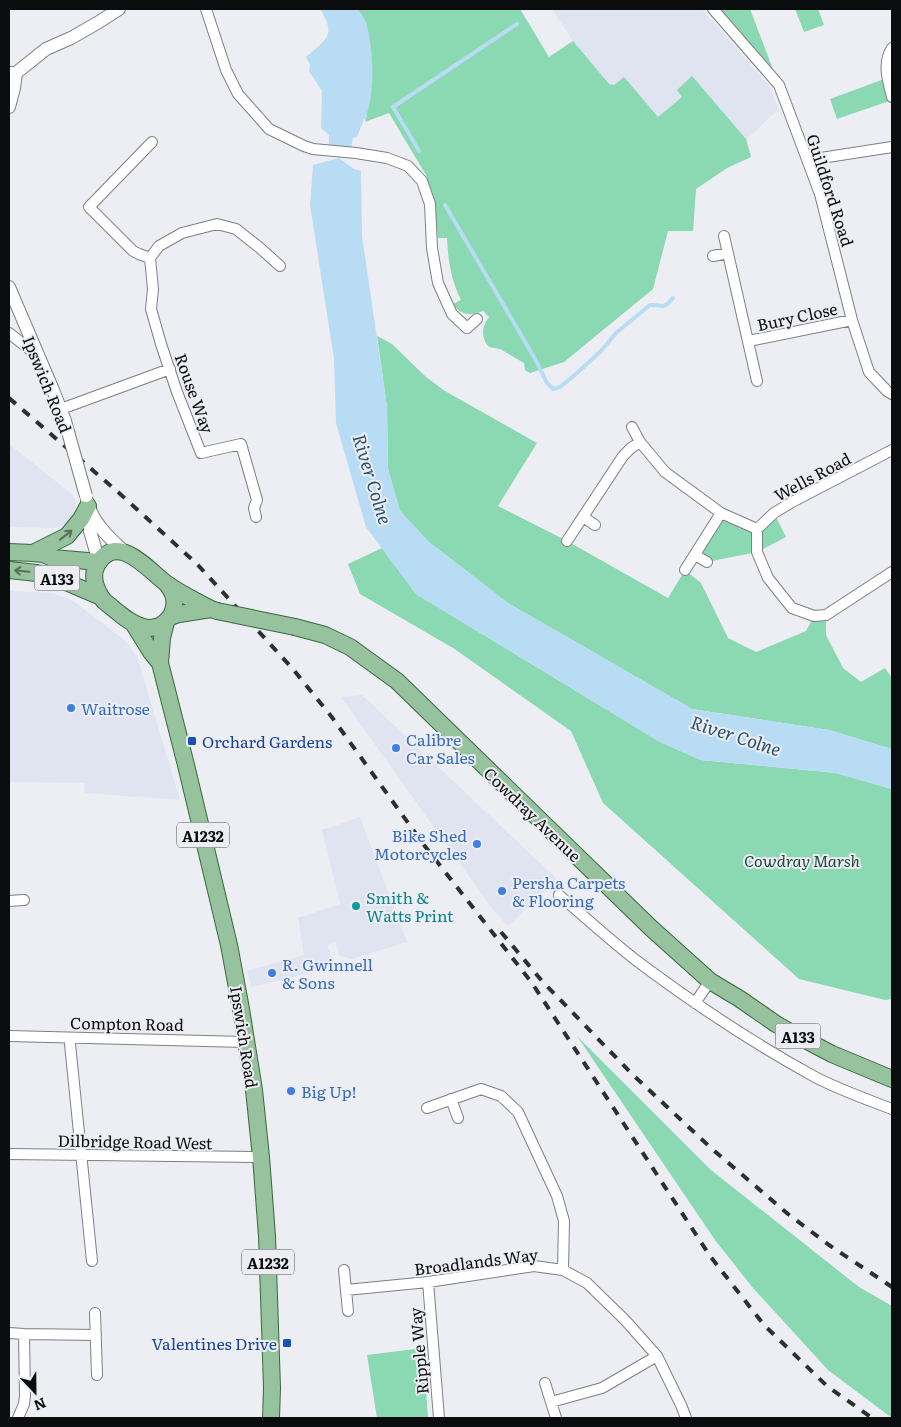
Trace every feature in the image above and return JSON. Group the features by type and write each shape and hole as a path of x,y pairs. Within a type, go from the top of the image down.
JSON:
{"main road":[{"path":"33,553 66,536 81,519 88,504"},
{"name":"A133","path":"9,552 42,554 52,558 99,562"},
{"name":"A133","path":"167,584 136,558 125,552 107,554 94,571 97,591 101,598 133,623 150,628 159,627 168,620"},
{"name":"A133","path":"9,570 48,575 101,598"},
{"path":"167,584 172,590 174,600 173,609 168,620"},
{"name":"Cowdray Avenue","path":"167,584 214,610 325,635 350,647 397,681 651,928 710,981 792,1033 832,1054 892,1079"},
{"name":"Cowdray Avenue","path":"168,620 184,613 214,610"},
{"name":"Ipswich Road","path":"168,620 162,638 160,663 189,775 229,945 254,1090 269,1271 272,1418"},
{"name":"Ipswich Road","path":"133,623 160,663"}],"street":[{"path":"9,107 14,88 12,73 46,49 71,38 119,9"},
{"path":"206,9 226,70 238,94 269,129 313,149 387,158 408,166 422,180 430,204 432,248 438,283 452,314 467,328 477,319"},
{"name":"Guildford Road","path":"715,9 779,85 820,194 852,320 869,372 887,392 892,394"},
{"path":"892,48 887,62 887,78 892,97"},
{"path":"152,142 89,206 133,251 150,258 159,246 182,233 216,224 236,229 280,266"},
{"path":"808,160 892,147"},
{"name":"Bury Close","path":"724,236 757,381"},
{"path":"713,256 728,252"},
{"name":"Rouse Way","path":"150,258 153,289 151,310 177,392 201,453 241,444 256,500 254,508 256,516"},
{"name":"Ipswich Road","path":"9,287 63,415 88,504 90,531 99,562"},
{"name":"Bury Close","path":"749,341 852,320"},
{"path":"9,334 38,357"},
{"path":"63,415 170,369"},
{"path":"632,427 640,442 665,472 721,514 757,529 757,552 768,578 792,608 814,616 826,615 892,572"},
{"path":"567,541 623,456 640,442"},
{"name":"Wells Road","path":"757,529 774,513 792,502 892,450"},
{"name":"Ipswich Road","path":"88,504 106,534 125,552"},
{"path":"685,570 721,514"},
{"path":"583,517 595,525"},
{"path":"695,555 706,562"},
{"path":"558,895 637,960 695,1003 762,1046 816,1077 892,1109"},
{"path":"9,902 24,900"},
{"path":"695,1003 710,981"},
{"name":"Compton Road","path":"9,1036 245,1042"},
{"path":"70,1044 92,1261"},
{"path":"426,1108 481,1088 501,1096 518,1112 558,1196 564,1221 563,1270"},
{"path":"451,1099 458,1118"},
{"name":"Dilbridge Road West","path":"9,1154 261,1157"},
{"name":"Broadlands Way","path":"346,1290 428,1282 534,1266 563,1270 586,1283 625,1320 657,1356 682,1405 686,1418"},
{"path":"344,1270 348,1311"},
{"name":"Ripple Way","path":"428,1282 439,1418"},
{"path":"95,1314 97,1375"},
{"path":"9,1333 96,1335"},
{"path":"18,1418 24,1404 24,1334"},
{"path":"551,1402 602,1388 657,1356"},
{"path":"545,1383 556,1418"}],"shaded area":[{"path":"552,9 702,9 770,87 779,111 773,114 747,139 751,157 727,168 696,189 693,231 668,231 653,289 564,362 549,57 573,41"},
{"path":"9,444 73,495 76,504 74,513 68,523 55,528 9,527"},
{"path":"9,591 52,593 71,600 124,640 137,656 180,800 85,793 84,783 9,782"},
{"path":"362,695 557,879 508,926 493,910 341,697"},
{"path":"360,817 407,942 352,959 340,956 335,942 327,945 332,959 323,967 309,973 252,987 247,971 304,955 298,918 340,904 322,830"}],"green space":[{"path":"357,9 520,9 549,57 573,41 609,84 614,85 624,77 658,117 682,97 677,90 692,76 746,139 751,157 727,168 696,189 693,231 668,231 653,289 564,362 530,373 525,370 524,363 500,349 489,347 484,340 483,332 484,325 489,317 483,311 467,314 459,311 453,304 461,300 451,270 447,238 438,238 434,199 426,175 389,113 365,122 367,114"},
{"path":"717,9 750,9 779,85"},
{"path":"795,9 818,9 824,25 804,32"},
{"path":"887,78 892,100 837,119 830,99"},
{"path":"377,336 392,344 426,377 445,391 537,443 498,506 567,541 668,598 685,570 701,583 728,638 756,652 806,631 814,616 826,615 826,635 843,668 861,682 885,668 892,678 892,749 829,730 692,709 508,603 429,542 400,511 388,469 387,407"},
{"path":"721,513 757,529 774,513 786,537 757,552 707,562 695,555"},
{"name":"Cowdray Marsh","path":"382,548 416,594 660,742 701,760 836,773 892,789 892,999 885,1000 799,979 603,803 571,731 453,648 360,594 348,564"},
{"path":"577,1036 711,1170 859,1287 892,1306 892,1418 828,1370 753,1288 715,1240"},
{"path":"423,1348 428,1418 377,1418 367,1355"}],"water":[{"path":"320,9 358,9 366,22 372,56 371,94 366,119 364,119 357,137 353,138 351,149 329,147 329,135 321,128 322,91 309,71 310,65 306,57 327,36 328,25"},
{"name":"River Colne","path":"339,158 354,169 361,171 362,236 387,407 388,469 400,511 429,542 508,603 692,709 829,730 892,749 892,789 836,773 701,760 660,742 416,594 366,527 336,423 334,359 310,205 313,165"}],"waterway":[{"path":"419,151 393,107 517,24"},
{"path":"445,205 534,357 547,383 553,389 560,387 577,373 601,351 616,333 650,305 665,306 673,298"}],"railway":[{"path":"9,398 118,492 197,564 292,668 331,716 424,845 532,983 710,1256 764,1325 827,1386 872,1418"},
{"path":"501,932 542,981 632,1074 711,1148 788,1214 829,1245 892,1287"}],"place":[{"name":"Waitrose","path":"71,708"},
{"name":"Orchard Gardens","path":"192,741"},
{"name":"Calibre Car Sales","path":"396,748"},
{"name":"Bike Shed Motorcycles","path":"477,844"},
{"name":"Persha Carpets & Flooring","path":"502,891"},
{"name":"Smith & Watts Print","path":"356,906"},
{"name":"R. Gwinnell & Sons","path":"272,973"},
{"name":"Big Up!","path":"291,1091"},
{"name":"Valentines Drive","path":"287,1343"}]}
